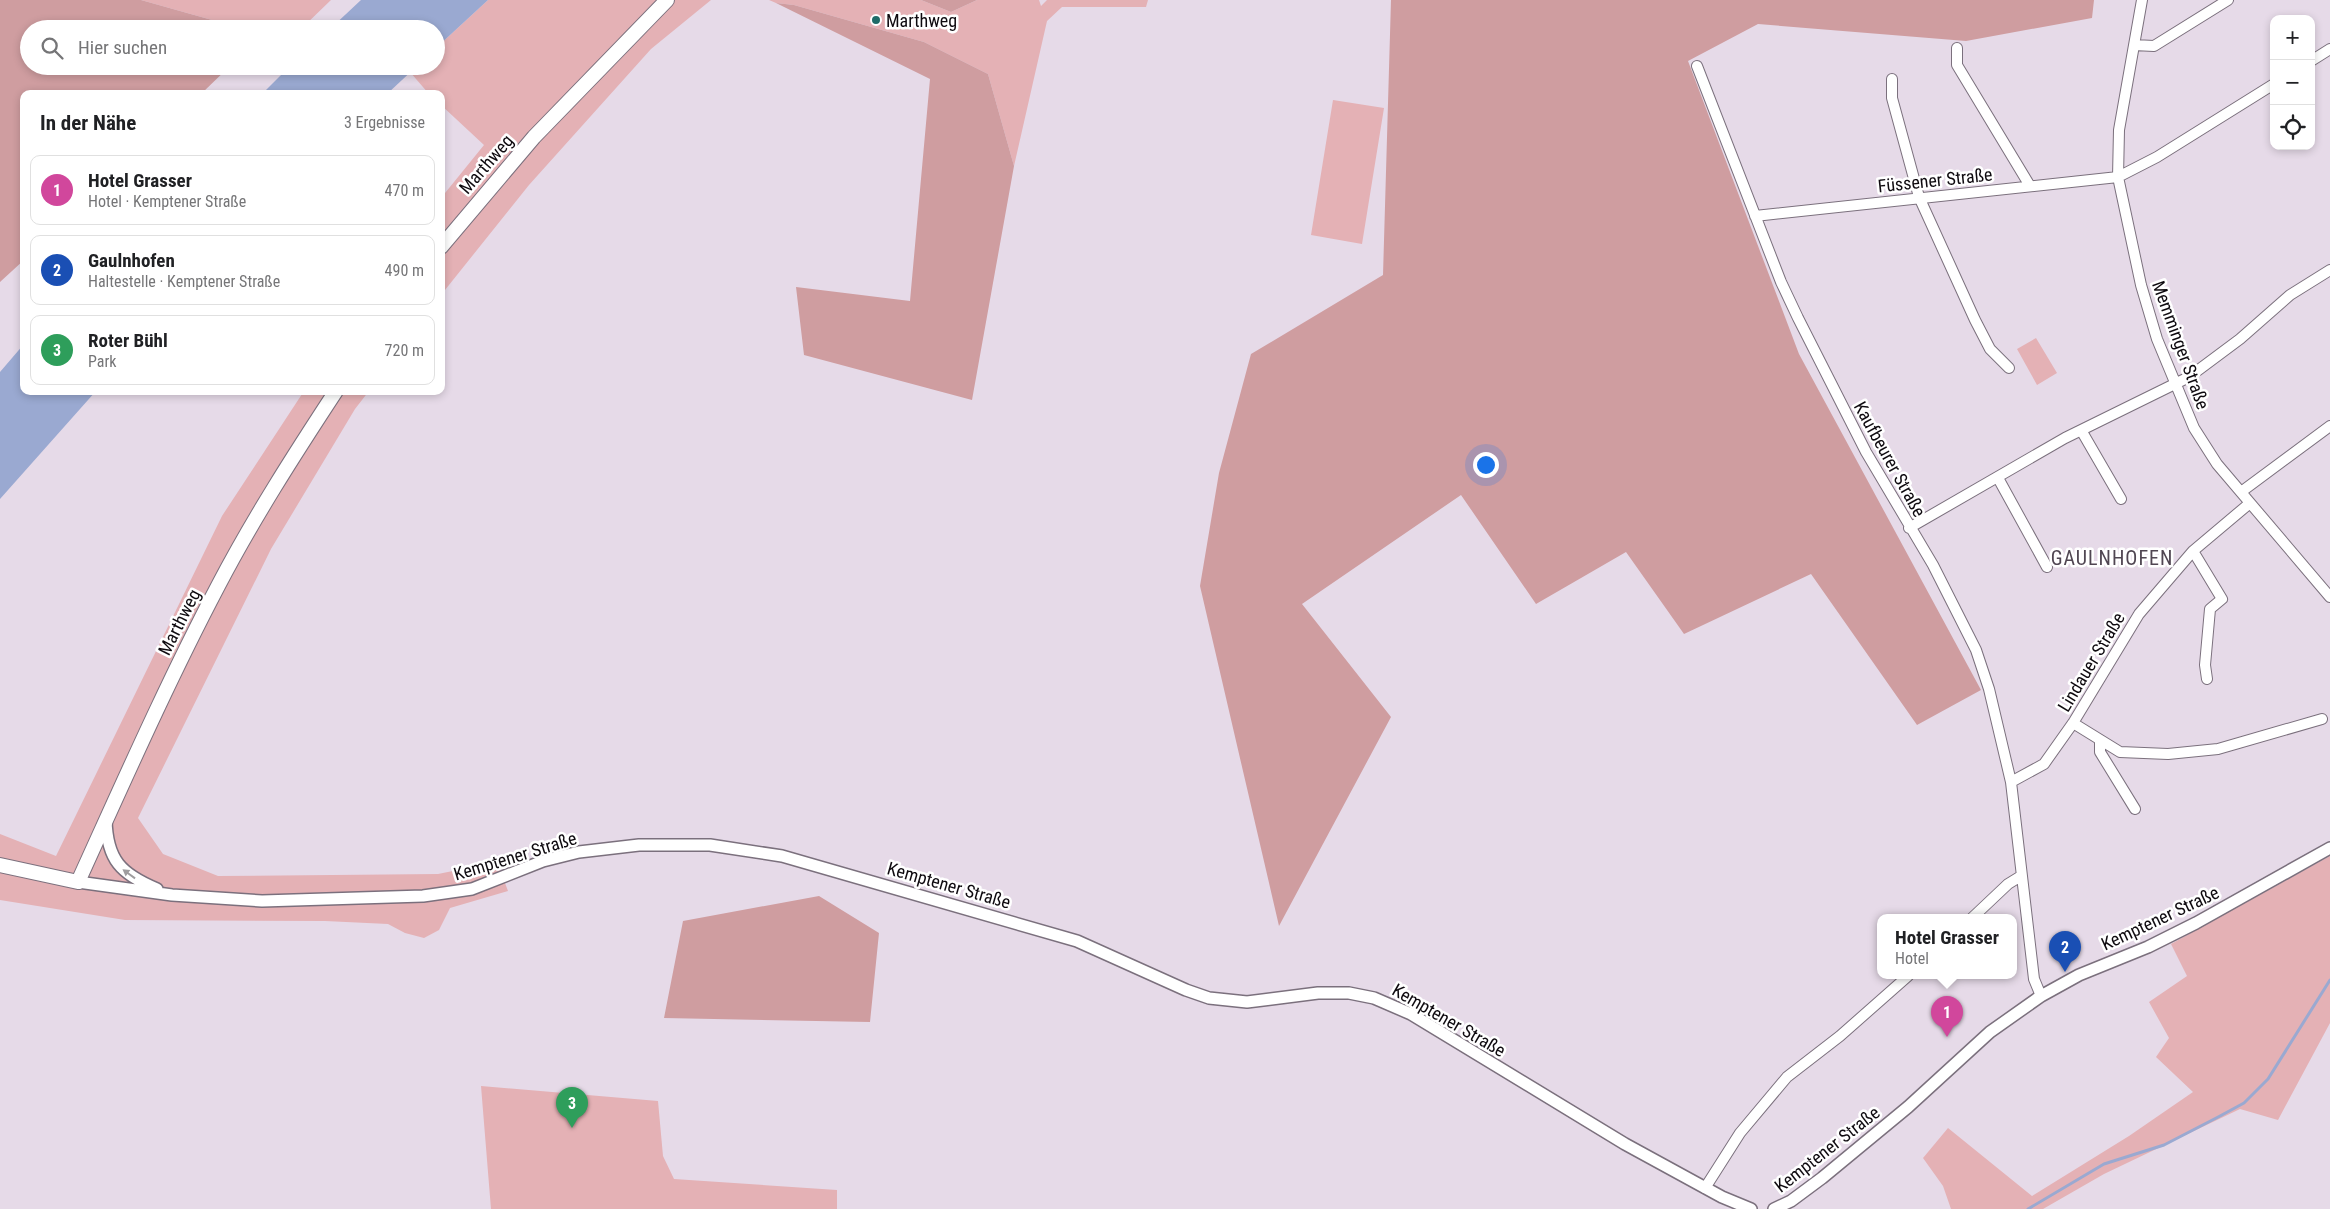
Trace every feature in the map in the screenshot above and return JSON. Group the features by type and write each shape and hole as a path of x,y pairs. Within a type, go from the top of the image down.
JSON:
{"main road":[{"name":"Marthweg","path":"445,242 534,137 667,0"},
{"name":"Marthweg","path":"78,882 164,694 218,586 277,484 333,395"},
{"path":"0,865 78,882"}],"street":[{"name":"Memminger Straße","path":"2142,0 2119,130 2118,177 2141,285 2158,339 2194,428 2217,464 2330,596"},
{"path":"2134,45 2154,46 2228,0"},
{"path":"1957,48 1957,65 2030,186"},
{"path":"2313,60 2330,49"},
{"name":"Kaufbeurer Straße","path":"1697,66 1755,216 1798,318 1857,435 1909,528 1942,582 1976,650 1989,689 2011,782 2034,979 2040,996"},
{"path":"1892,80 1892,98 1919,197 1990,349 2009,368"},
{"path":"2118,177 2157,157 2270,86"},
{"name":"Füssener Straße","path":"1755,216 2118,177"},
{"path":"1909,528 2081,430 2190,377 2240,339 2290,295 2330,270"},
{"path":"2241,492 2330,426"},
{"path":"2081,430 2121,499"},
{"path":"1998,478 2047,567"},
{"name":"Lindauer Straße","path":"2011,782 2044,764 2073,723 2139,614 2193,551 2250,503"},
{"path":"2193,551 2222,599 2210,609 2205,665 2207,679"},
{"path":"2073,723 2120,752 2141,754 2191,753 2218,749 2322,719"},
{"path":"2100,741 2100,752 2135,809"},
{"path":"106,820 109,848 118,865 134,878 172,895"},
{"name":"Kemptener Straße","path":"78,882 172,895 309,901 441,895 472,889 549,859 615,847 694,844 766,853 1077,941 1186,990 1215,999 1254,1002 1330,992 1374,998 1411,1014 1576,1116 1705,1188 1751,1209"},
{"name":"Kemptener Straße","path":"1774,1209 1801,1195 1836,1168 1908,1107 1990,1032 2040,996 2086,972 2184,929 2330,848"},
{"path":"1976,914 2008,884 2021,876"},
{"path":"1705,1188 1740,1132 1787,1077 1840,1036 1905,979"}],"shaded area":[{"path":"0,0 141,0 212,20 20,20 20,75 221,75 205,90 20,90 20,264 0,282"},
{"path":"141,0 331,0 310,20 212,20"},
{"path":"488,0 711,0 651,49 529,185 445,290 445,193 484,145 445,109 445,90 426,90 413,75 445,75 445,40"},
{"path":"769,0 921,0 951,12 977,0 1039,0 1041,6 1047,0 1148,0 1146,7 1062,7 1047,21 1014,166 988,74 924,42 794,5 776,3"},
{"path":"921,0 977,0 951,12"},
{"path":"1391,0 2094,0 2092,18 1966,41 1758,24 1688,61 1799,354 1981,690 1917,725 1811,574 1684,634 1626,552 1536,604 1461,495 1302,604 1391,717 1279,926 1200,586 1219,473 1251,354 1383,275"},
{"path":"776,3 794,5 924,42 988,74 1014,166 972,400 804,355 796,287 910,301 930,79"},
{"path":"1333,100 1384,108 1362,244 1311,235"},
{"path":"2036,338 2057,373 2037,385 2017,349"},
{"path":"301,395 366,395 355,409 271,549 138,818 163,854 218,876 438,874 497,862 508,891 450,908 439,930 424,938 405,933 388,924 325,921 125,920 0,900 0,834 56,856 222,516"},
{"path":"2330,856 2330,1023 2278,1120 2240,1109 2104,1174 2043,1209 1951,1209 1943,1186 1923,1158 1948,1128 2032,1196 2129,1136 2193,1092 2156,1057 2169,1038 2149,1002 2187,976 2171,944"},
{"path":"819,896 879,933 870,1022 664,1018 683,921"},
{"path":"481,1086 658,1101 663,1156 674,1179 837,1190 837,1209 491,1209"}],"water":[{"path":"361,0 488,0 445,40 445,20 340,20"},
{"path":"281,75 407,75 391,90 266,90"},
{"path":"20,349 20,395 92,395 0,499 0,372"}],"waterway":[{"path":"2220,1116 2244,1103 2268,1079 2330,980"},
{"path":"2028,1209 2104,1164 2164,1145 2222,1115"}],"place":[{"name":"Marthweg","path":"876,20"},
{"name":"Gaulnhofen","path":"2065,972"},
{"name":"Hotel Grasser","path":"1947,1037"},
{"name":"Roter Bühl","path":"572,1128"}],"district":[{"name":"GAULNHOFEN","path":"2112,558"}]}
